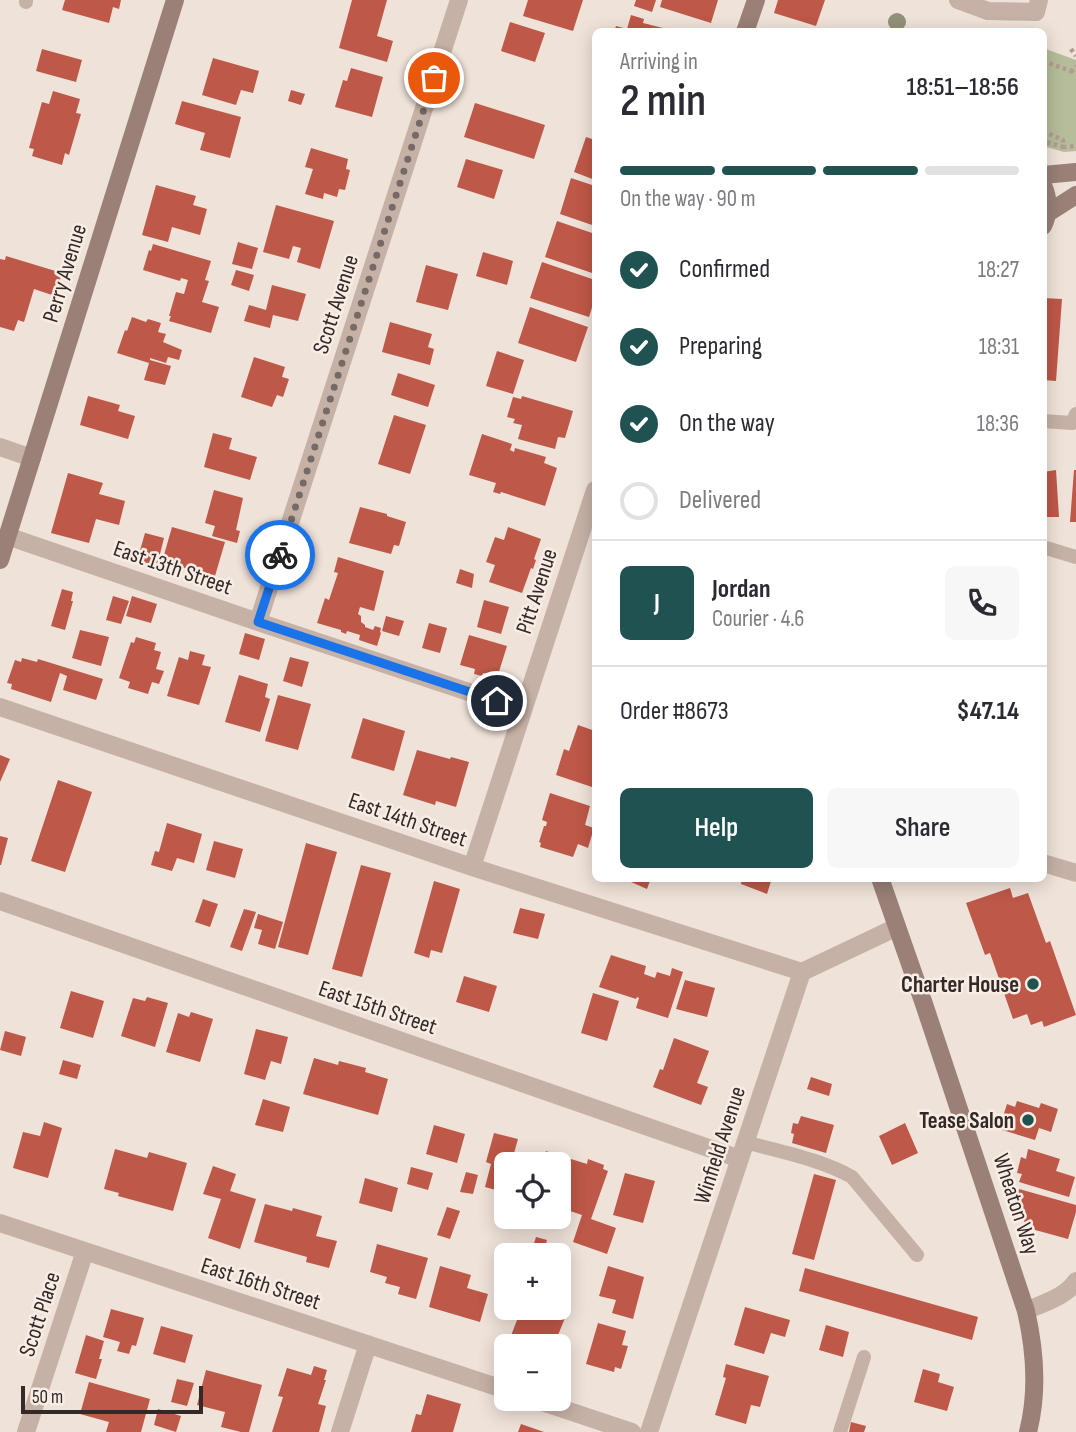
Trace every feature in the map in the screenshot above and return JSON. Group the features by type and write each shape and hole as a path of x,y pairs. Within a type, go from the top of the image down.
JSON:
{"main road":[{"name":"Perry Avenue","path":"0,560 176,0"},
{"path":"746,28 755,0"},
{"path":"1047,175 1076,172"},
{"path":"1047,217 1076,195"},
{"name":"Wheaton Way","path":"881,882 1026,1311 1035,1385 1028,1432"}],"street":[{"name":"Scott Avenue","path":"258,622 459,0"},
{"path":"958,0 988,11 1037,6"},
{"path":"0,447 32,458"},
{"name":"Pitt Avenue","path":"472,867 592,499"},
{"name":"East 13th Street","path":"7,536 523,710"},
{"name":"East 14th Street","path":"0,707 472,867 802,972"},
{"path":"1047,864 1076,873"},
{"name":"East 15th Street","path":"0,901 743,1150"},
{"path":"802,972 897,927"},
{"name":"Winfield Avenue","path":"649,1432 802,972"},
{"name":"East 16th Street","path":"0,1223 494,1386"},
{"name":"Scott Place","path":"26,1432 85,1251"},
{"path":"1026,1311 1069,1295 1076,1281"},
{"path":"340,1432 368,1344"},
{"path":"569,1411 632,1432"}],"lane":[{"path":"1047,421 1072,423 1076,414"},
{"path":"1047,548 1076,557"},
{"path":"743,1150 818,1162 852,1177 917,1255"},
{"path":"841,1432 864,1357"}],"path":[{"path":"1071,48 1076,56"},
{"path":"1047,62 1074,72 1076,66"},
{"path":"1047,133 1063,140 1063,147"},
{"path":"1047,142 1063,147 1076,146"}],"green space":[{"path":"1047,49 1076,60 1076,151 1064,152 1047,147"}],"building":[{"path":"65,0 121,0 119,9 113,7 109,23 62,10"},
{"path":"352,0 387,0 377,36 393,41 387,62 339,48"},
{"path":"528,0 583,0 573,31 523,16"},
{"path":"636,0 656,0 652,12 634,6"},
{"path":"662,0 718,0 711,23 660,7"},
{"path":"778,0 825,0 816,26 774,13"},
{"path":"631,15 644,19 643,23 663,28 627,28"},
{"path":"510,22 545,33 535,62 501,51"},
{"path":"42,49 82,60 76,82 36,71"},
{"path":"213,58 259,71 253,93 241,90 236,105 202,95"},
{"path":"351,68 383,77 372,117 335,107 343,80 347,81"},
{"path":"291,90 305,94 301,105 288,101"},
{"path":"53,91 80,99 76,113 81,114 69,155 65,153 62,165 32,156 34,149 29,148 42,102 49,104"},
{"path":"182,101 241,117 230,158 200,150 205,133 175,124"},
{"path":"475,103 545,125 534,159 464,137"},
{"path":"586,137 592,139 592,179 574,172"},
{"path":"311,148 348,159 346,169 350,170 345,190 339,189 337,197 324,193 323,199 305,194 313,169 305,167"},
{"path":"466,159 503,170 494,199 457,187"},
{"path":"571,178 592,185 592,225 560,214"},
{"path":"156,185 196,196 193,205 207,209 200,235 172,227 168,242 142,235"},
{"path":"276,205 334,221 320,269 297,262 301,248 293,246 289,259 263,252"},
{"path":"557,221 592,233 592,273 545,257"},
{"path":"238,242 258,248 252,269 232,264"},
{"path":"153,244 211,261 205,280 209,281 202,302 219,307 211,333 169,321 176,292 184,294 188,280 181,278 180,281 143,270"},
{"path":"483,252 513,261 507,285 476,276"},
{"path":"6,256 62,273 55,296 34,289 24,322 18,320 14,331 0,327 0,259 5,260"},
{"path":"542,262 592,279 592,308 589,317 530,298"},
{"path":"426,265 458,274 448,310 416,302"},
{"path":"236,270 254,275 249,291 231,285"},
{"path":"272,285 306,294 298,321 273,315 270,328 244,321 249,305 266,310"},
{"path":"1047,298 1062,299 1056,381 1047,380"},
{"path":"530,307 588,327 576,362 518,343"},
{"path":"132,317 161,323 158,332 166,334 163,342 182,350 179,360 168,357 166,363 150,358 171,366 165,385 144,380 149,363 117,353"},
{"path":"390,322 432,334 428,347 434,349 430,365 382,352"},
{"path":"497,351 524,360 513,394 486,386"},
{"path":"254,357 285,367 282,377 289,379 283,397 277,395 272,407 241,397"},
{"path":"398,373 435,385 428,407 391,395"},
{"path":"88,396 120,405 118,411 135,416 128,439 80,425"},
{"path":"522,396 573,411 565,438 558,437 555,449 518,439 522,425 513,423 515,419 507,417 513,397 521,399"},
{"path":"394,415 426,425 410,474 378,464"},
{"path":"213,433 232,438 229,449 257,457 250,480 204,467"},
{"path":"482,434 512,444 510,450 514,452 515,448 546,457 544,463 557,468 545,506 493,492 496,483 469,475"},
{"path":"1056,470 1059,517 1047,517 1047,471"},
{"path":"1074,470 1076,522 1070,522"},
{"path":"68,473 103,483 99,494 125,501 119,525 96,519 89,543 51,533"},
{"path":"214,490 243,498 236,530 240,531 237,543 212,536 215,526 205,523"},
{"path":"360,507 406,522 399,546 394,545 391,554 349,543"},
{"path":"172,527 225,542 215,576 162,562"},
{"path":"508,527 541,539 533,569 531,568 522,593 489,582 495,565 486,562 495,537 504,540"},
{"path":"145,533 164,538 157,566 137,561"},
{"path":"338,557 384,571 374,611 360,607 358,614 365,627 373,630 375,626 381,628 377,646 359,640 360,635 347,631 346,634 317,623 325,598 329,600 338,573 334,572"},
{"path":"460,569 474,574 472,588 456,583"},
{"path":"62,589 73,592 65,630 51,626"},
{"path":"113,596 129,601 121,624 106,620"},
{"path":"132,596 157,604 151,623 126,616"},
{"path":"484,600 509,607 501,634 477,627"},
{"path":"386,616 404,621 399,636 382,631"},
{"path":"429,623 447,628 440,653 422,648"},
{"path":"80,630 109,637 101,666 72,658"},
{"path":"245,633 265,639 259,660 239,654"},
{"path":"469,635 507,646 497,678 483,673 482,676 474,674 475,669 460,665"},
{"path":"136,637 156,643 154,650 161,652 156,669 164,671 159,684 152,682 148,694 128,688 130,682 119,678 131,642 134,643"},
{"path":"190,651 205,655 202,665 211,667 199,705 167,696 179,657 188,660"},
{"path":"290,657 309,662 302,687 283,681"},
{"path":"22,658 37,662 38,659 103,679 96,700 63,690 67,676 60,673 51,702 11,689 12,684 7,683 15,660 21,662"},
{"path":"239,675 268,684 265,697 270,699 260,732 225,722"},
{"path":"278,695 311,704 298,750 265,741"},
{"path":"363,718 405,731 394,771 351,758"},
{"path":"578,725 592,730 592,787 556,775 564,749 569,751"},
{"path":"417,750 469,762 456,807 436,801 435,805 403,795"},
{"path":"0,755 10,759 0,782"},
{"path":"58,780 92,792 65,872 31,861"},
{"path":"550,793 590,806 585,825 592,827 588,848 578,844 573,857 540,847 539,842 547,822 542,820"},
{"path":"167,823 202,834 194,863 177,858 172,871 151,865 155,851 159,852"},
{"path":"0,836 8,838 1,865 0,865"},
{"path":"214,841 243,849 235,878 206,870"},
{"path":"306,843 337,852 308,955 278,947"},
{"path":"361,865 391,873 362,977 332,969"},
{"path":"434,881 460,889 442,953 431,950 429,958 414,953"},
{"path":"631,882 650,882 647,889"},
{"path":"741,882 771,882 767,894"},
{"name":"Charter House","path":"1010,888 1013,898 1028,893 1046,943 1050,941 1076,1015 1044,1027 1042,1021 1031,1025 1027,1014 1013,1019 990,953 985,955 966,903"},
{"path":"203,899 218,904 210,927 195,922"},
{"path":"520,908 545,914 538,939 513,933"},
{"path":"244,909 256,912 242,951 230,947"},
{"path":"258,914 283,922 275,949 258,944 262,930 254,928"},
{"path":"611,955 646,966 644,974 655,978 657,972 670,976 672,968 683,972 668,1018 636,1008 637,997 636,999 599,987"},
{"path":"464,976 497,986 489,1012 456,1002"},
{"path":"685,980 715,988 707,1017 676,1009"},
{"path":"71,991 104,1001 93,1038 60,1028"},
{"path":"593,993 619,1001 607,1041 581,1033"},
{"path":"147,997 168,1003 155,1047 121,1036 133,998 145,1001"},
{"path":"191,1012 213,1019 200,1062 166,1052 178,1013 189,1017"},
{"path":"256,1029 288,1037 281,1064 271,1061 265,1080 244,1074"},
{"path":"5,1031 26,1037 21,1056 0,1050"},
{"path":"674,1038 709,1051 697,1083 708,1087 701,1105 653,1087 660,1069 663,1070"},
{"path":"314,1058 338,1065 339,1061 366,1068 365,1072 388,1079 378,1115 303,1094"},
{"path":"63,1060 81,1065 77,1079 59,1074"},
{"path":"811,1077 832,1084 829,1096 807,1089"},
{"path":"263,1099 290,1107 283,1132 255,1125"},
{"path":"1017,1101 1039,1108 1041,1103 1058,1109 1051,1132 1039,1128 1035,1140 999,1129 1007,1104 1015,1107"},
{"path":"801,1116 834,1125 826,1153 792,1143 793,1123 798,1124"},
{"path":"44,1122 62,1128 48,1178 13,1168 23,1132 40,1136"},
{"path":"905,1123 918,1153 892,1165 879,1136"},
{"path":"434,1125 465,1134 457,1163 426,1154"},
{"path":"494,1133 518,1139 514,1152 494,1152 494,1190 485,1187 491,1164 486,1162"},
{"path":"115,1149 147,1158 149,1152 187,1163 173,1211 118,1196 119,1193 104,1189"},
{"path":"1028,1149 1060,1159 1056,1171 1075,1177 1069,1197 1019,1182 1022,1174 1017,1173 1021,1157 1026,1159"},
{"path":"571,1159 587,1164 588,1159 604,1165 603,1169 608,1171 591,1219 616,1228 607,1254 573,1242 582,1215 571,1211"},
{"path":"213,1166 236,1174 230,1191 256,1199 240,1249 208,1238 221,1199 203,1194"},
{"path":"411,1167 433,1173 428,1190 407,1184"},
{"path":"466,1172 478,1175 473,1194 460,1192"},
{"path":"625,1173 655,1181 643,1223 613,1215"},
{"path":"814,1174 836,1180 814,1260 792,1254"},
{"path":"365,1178 398,1188 392,1212 359,1203"},
{"path":"1019,1189 1076,1205 1068,1239 1028,1228 1015,1205"},
{"path":"265,1204 322,1216 316,1236 337,1241 329,1268 306,1262 307,1257 254,1242"},
{"path":"447,1207 460,1211 450,1239 437,1235"},
{"path":"536,1237 547,1240 546,1243 534,1243"},
{"path":"377,1244 428,1258 416,1299 398,1294 400,1287 385,1283 387,1277 370,1272"},
{"path":"440,1266 471,1275 467,1288 488,1294 480,1322 429,1307"},
{"path":"608,1266 644,1277 633,1319 612,1313 616,1300 599,1296"},
{"path":"805,1268 978,1317 972,1340 799,1291"},
{"path":"745,1307 790,1320 785,1337 771,1333 764,1354 734,1345"},
{"path":"111,1309 144,1318 136,1346 132,1345 129,1354 117,1351 120,1342 103,1337"},
{"path":"517,1320 564,1320 558,1334 512,1334"},
{"path":"598,1323 626,1331 622,1345 628,1346 621,1369 615,1367 614,1372 586,1364"},
{"path":"826,1325 849,1332 843,1357 819,1350"},
{"path":"161,1326 193,1335 185,1363 153,1354"},
{"path":"86,1335 104,1341 96,1379 75,1373"},
{"path":"726,1364 769,1376 760,1407 751,1405 746,1424 715,1415 726,1378 723,1377"},
{"path":"314,1366 327,1370 318,1404 326,1406 319,1432 272,1432 283,1397 278,1396 287,1368 311,1375"},
{"path":"923,1369 940,1374 938,1382 954,1387 947,1411 914,1402"},
{"path":"206,1370 262,1385 249,1432 221,1427 225,1412 197,1405"},
{"path":"177,1379 194,1383 187,1406 171,1402"},
{"path":"89,1382 150,1399 141,1432 106,1432 109,1422 80,1414"},
{"path":"427,1394 461,1404 453,1432 411,1432 416,1414 421,1415"},
{"path":"158,1409 181,1416 176,1432 154,1425"},
{"path":"851,1422 866,1426 864,1432 849,1432"},
{"path":"521,1424 544,1432 518,1432"}],"way so far":[{"path":"280,555 434,78"}],"place":[{"name":"Charter House","path":"1033,984"},
{"name":"Tease Salon","path":"1028,1120"}],"route":[{"path":"280,555 258,622 497,701"}]}
